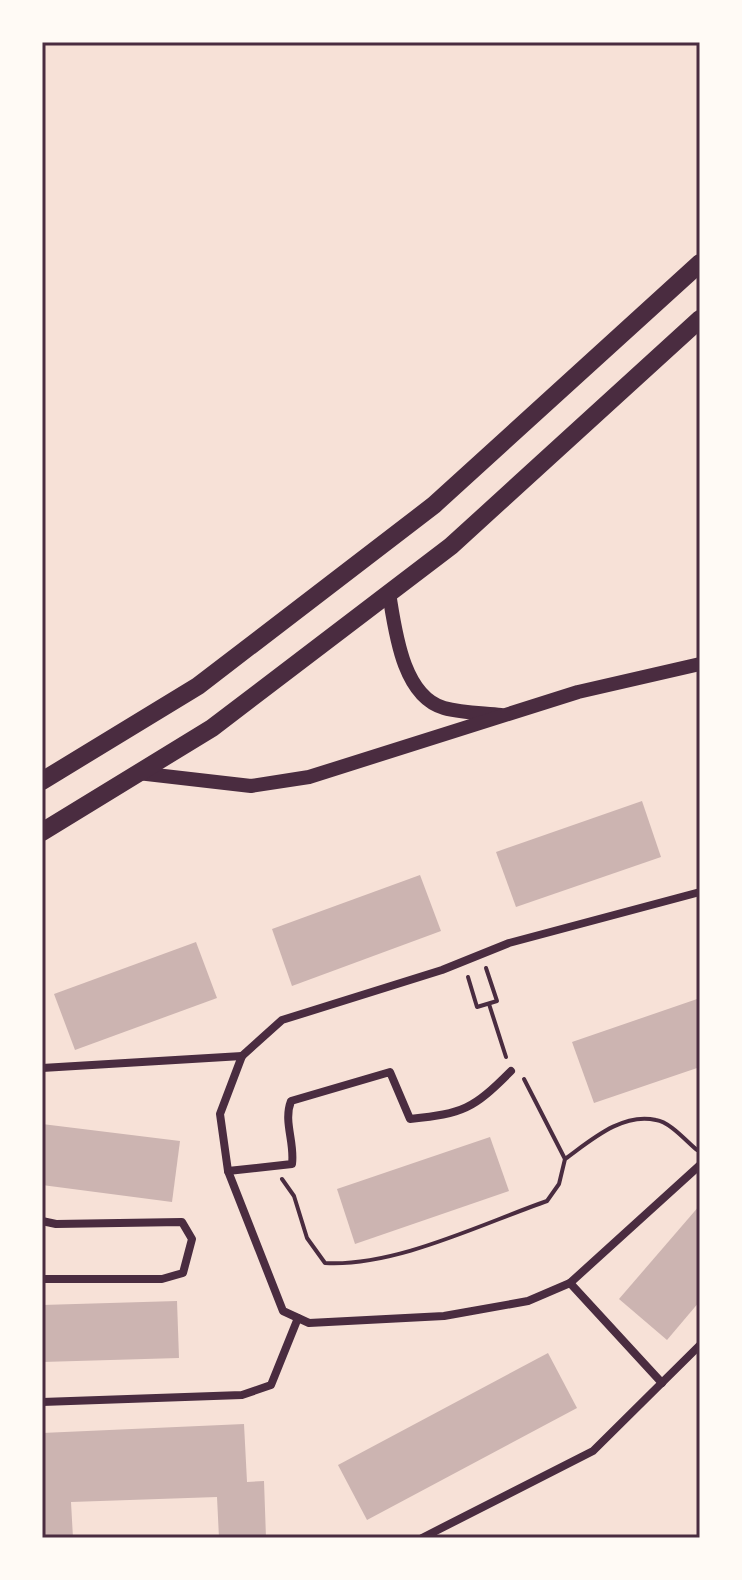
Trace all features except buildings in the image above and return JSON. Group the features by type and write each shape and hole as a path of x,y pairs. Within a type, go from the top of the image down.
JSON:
{"main road":[{"path":"42,781 198,686 434,505 700,263"},
{"path":"42,832 212,728 451,546 700,319"}],"street":[{"path":"389,593 398,643 417,688 441,708 506,716"},
{"path":"138,773 251,786 309,777 578,692 700,664"},
{"path":"700,892 509,943 282,1020 242,1056 220,1114 228,1171 283,1311 309,1323 444,1316 528,1301 570,1283 700,1165"},
{"path":"42,1068 242,1056"},
{"path":"228,1171 292,1164 294,1151 286,1113 291,1101 390,1072 410,1119 447,1115 479,1103 511,1071"},
{"path":"42,1221 56,1224 182,1222 192,1239 183,1273 162,1279 42,1279"},
{"path":"570,1283 662,1383"},
{"path":"42,1402 242,1395 271,1385 298,1318"},
{"path":"422,1538 593,1451 700,1345"}],"path":[{"path":"463,961 477,1007 489,1004 497,1001 482,954"},
{"path":"269,1167 287,1184 307,1238 325,1263 344,1264 391,1255 547,1201 559,1184 565,1159 519,1067 511,1071 489,1004"},
{"path":"565,1159 608,1128 637,1119 659,1120 700,1152"}]}
